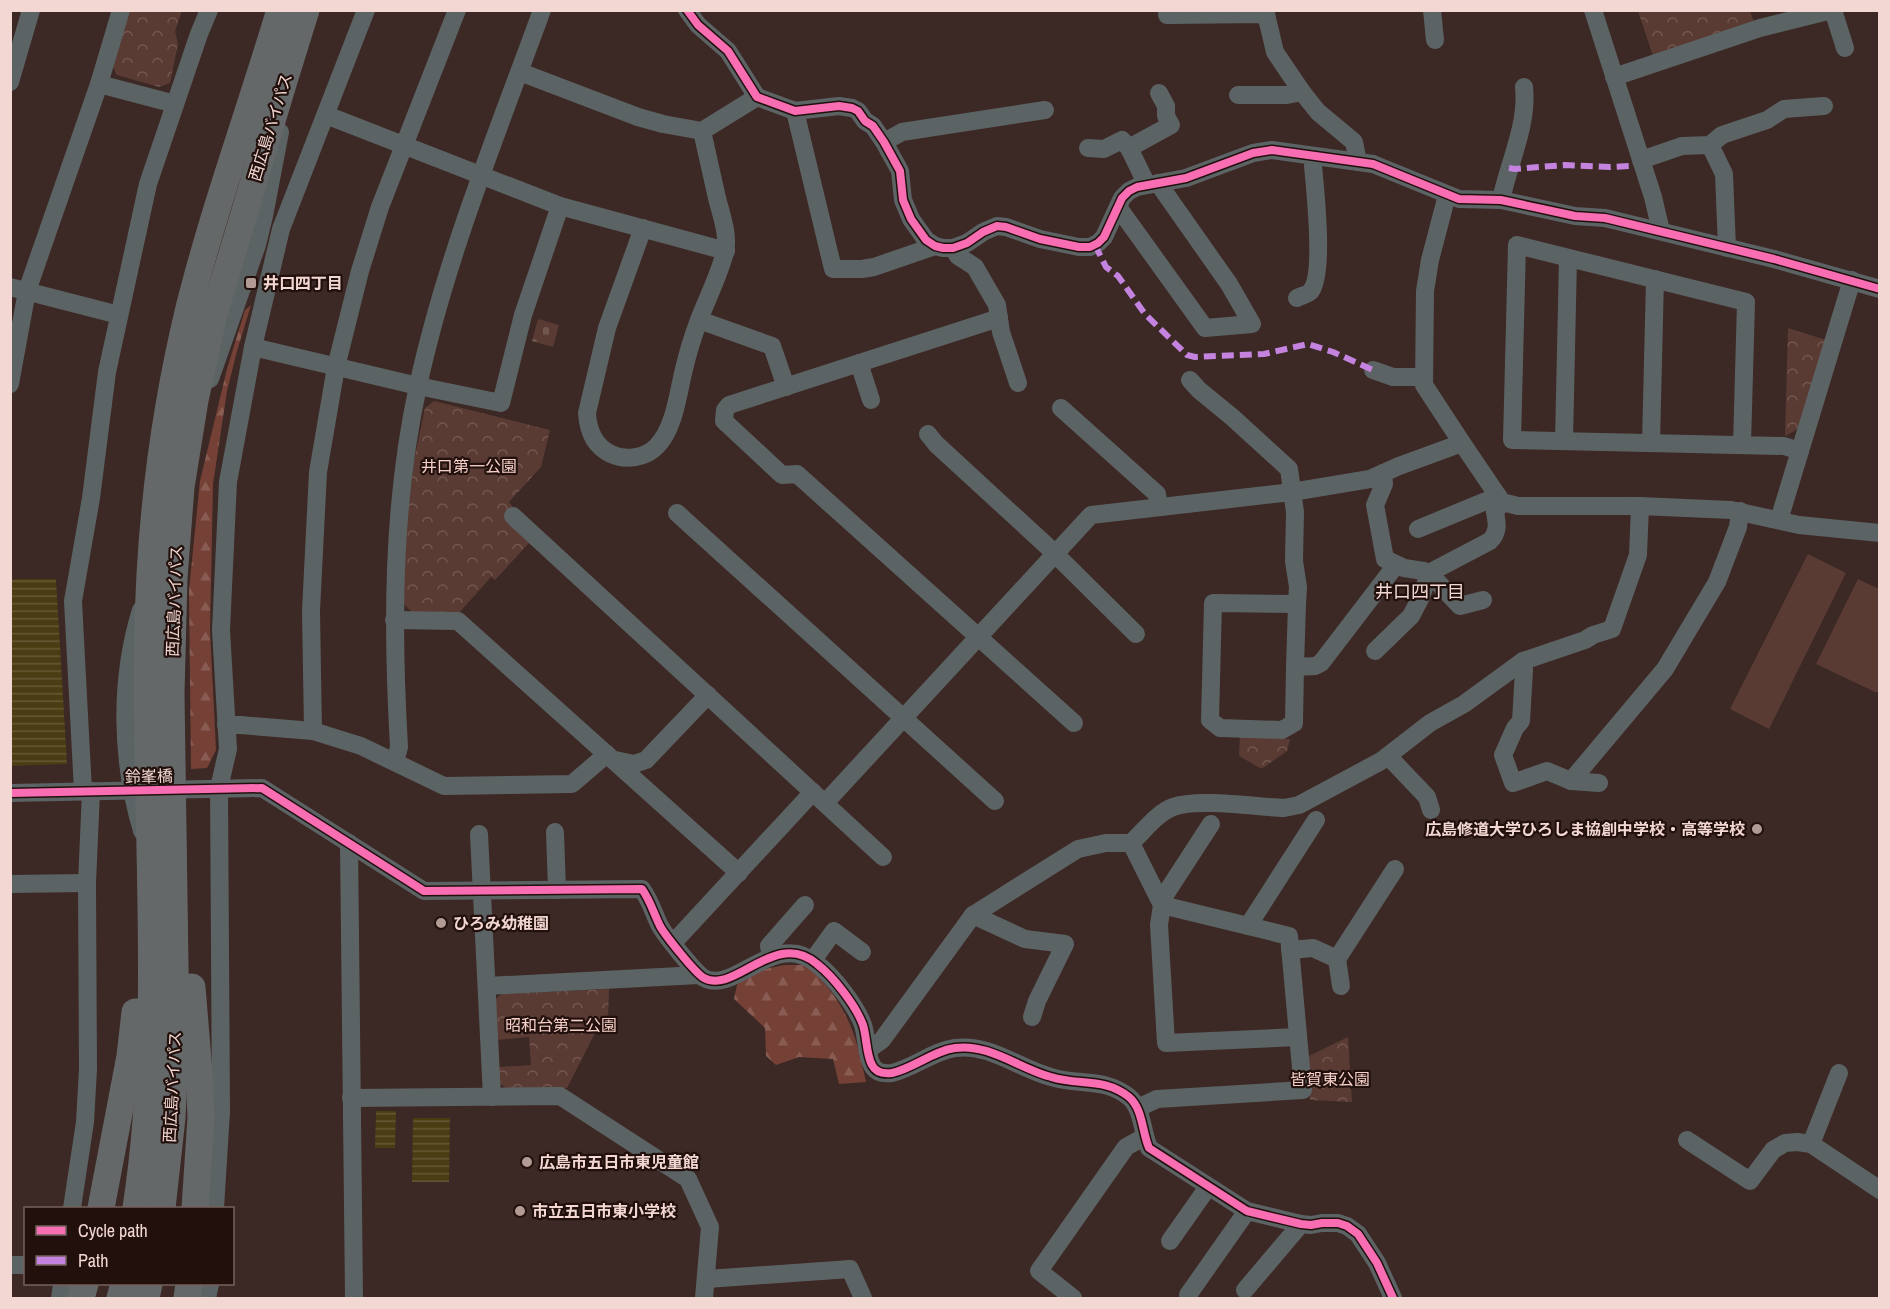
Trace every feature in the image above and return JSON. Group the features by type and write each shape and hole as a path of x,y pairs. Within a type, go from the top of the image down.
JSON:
{"highway":[{"name":"西広島バイパス","path":"162,1207 172,1118 176,1032 158,868 147,686 150,585 157,486 170,397 187,319 212,224 280,10"},
{"name":"西広島バイパス","path":"136,1207 147,1112 158,868 171,693 174,578 181,487 214,314 306,10"},
{"path":"101,1207 130,1056 158,868"},
{"path":"158,868 191,972 201,1117 195,1207"}],"street":[{"path":"10,82 31,10"},
{"path":"10,384 19,289 99,84 121,10"},
{"path":"72,1207 85,1122 88,1069 87,883 91,791 73,602 91,498 107,372 148,184 209,10"},
{"path":"215,1207 221,1112 219,788 228,749 221,630 228,482 253,346 281,229 366,10"},
{"path":"313,731 311,611 318,472 336,367 360,271 380,207 457,10"},
{"path":"395,762 399,747 394,620 399,521 418,386 444,285 542,10"},
{"path":"687,10 698,25 728,51 757,97 795,111 839,106 852,108 873,126 900,171 903,200 911,219 926,240 943,248 953,248 967,243 997,226 1040,239 1090,247 1104,237 1122,198 1129,191 1186,178 1253,153 1272,150 1373,164 1459,199 1501,200 1575,216 1605,218 1880,289"},
{"path":"1432,10 1435,40"},
{"path":"1593,10 1653,197 1661,231"},
{"path":"1614,77 1796,15 1832,10 1845,48"},
{"path":"1167,15 1266,14 1275,52 1302,93 1318,112 1354,142 1358,162"},
{"path":"520,72 638,117 702,131 757,97"},
{"path":"99,84 175,104"},
{"path":"1501,200 1505,178 1524,119 1526,100 1524,87"},
{"path":"1129,148 1171,125 1166,117 1166,106 1159,93"},
{"path":"1238,95 1302,93"},
{"path":"1641,160 1682,146 1710,145 1722,135 1767,120 1784,109 1824,106"},
{"path":"884,142 902,132 1045,110"},
{"path":"795,111 833,269 874,267 935,246"},
{"path":"326,115 560,206 726,251"},
{"path":"643,228 607,328 586,413 592,436 601,448 620,457 631,458 648,453 656,447 668,430 699,320 726,251 725,231 702,131"},
{"path":"1088,148 1104,149 1122,140 1152,184 1229,284 1252,324 1205,327 1118,207"},
{"path":"1710,145 1724,174 1727,248"},
{"path":"1303,299 1310,292 1315,280 1316,269 1319,224 1313,166 1315,156"},
{"path":"1447,195 1430,260 1425,291 1424,384 1500,499 1518,506 1640,506 1740,511 1799,525 1880,533"},
{"path":"253,346 418,386 501,403 523,315 560,206"},
{"path":"1742,445 1746,302 1517,245 1512,440 1784,446 1800,451"},
{"path":"953,248 958,256 975,267 997,306 1001,332 1018,383"},
{"path":"1564,441 1568,258"},
{"path":"1651,443 1655,279"},
{"path":"1779,520 1852,280"},
{"path":"19,289 119,315"},
{"path":"999,318 729,405 725,410 724,421 782,475 796,474 804,480 1074,723"},
{"path":"699,320 772,346 786,387"},
{"path":"859,363 870,400"},
{"path":"1373,370 1393,377 1424,376"},
{"path":"1190,380 1289,469 1295,512 1294,561 1298,587 1294,723 1282,729 1220,728 1209,720 1213,603 1297,604"},
{"path":"1061,408 1157,494 1159,507"},
{"path":"928,434 1136,634"},
{"path":"1386,1296 1377,1263 1358,1234 1338,1223 1301,1224 1247,1211 1149,1148 1144,1137 1138,1108 1131,1098 1112,1086 1052,1078 979,1049 955,1048 900,1071 884,1074 872,1066 864,1027 859,1015 829,975 813,960 796,953 771,957 720,981 699,975 673,943 739,873 904,718 1090,515 1292,492 1370,479 1462,443"},
{"path":"1383,473 1384,484 1375,505 1385,559 1395,565 1429,573 1460,606 1483,600"},
{"path":"777,485 779,487 800,484 804,480"},
{"path":"1419,529 1500,499"},
{"path":"1374,651 1411,616 1421,597 1429,573 1494,537 1497,528 1495,512 1500,499"},
{"path":"868,1050 882,1040 973,915 1078,849 1096,844 1131,843 1159,816 1173,807 1191,803 1284,808 1299,805 1388,756 1430,723 1464,704 1523,662 1612,628 1638,555 1640,506"},
{"path":"1571,781 1665,669 1717,582 1738,527 1740,511"},
{"path":"677,513 995,801"},
{"path":"513,516 883,857"},
{"path":"1295,668 1315,666 1321,663 1395,565"},
{"path":"394,620 458,621 739,873"},
{"path":"1523,662 1521,721 1515,728 1503,755 1515,790 1547,771 1571,781 1599,783"},
{"path":"610,757 634,764 646,760 708,695"},
{"path":"226,725 313,731 361,746 444,786 572,784 610,757"},
{"path":"1388,756 1427,797 1431,810"},
{"name":"鈴峯橋","path":"10,793 262,788 424,891 642,889 661,927 673,943"},
{"path":"1248,926 1316,820"},
{"path":"1211,824 1162,903 1159,925 1166,1043 1298,1037"},
{"path":"555,832 557,890"},
{"path":"479,834 492,1097"},
{"path":"349,843 354,1299"},
{"path":"1131,843 1162,903 1289,936 1303,1090 1157,1100 1138,1108"},
{"path":"1341,986 1337,959 1395,868"},
{"path":"10,884 87,883"},
{"path":"771,957 769,946 805,905"},
{"path":"973,915 1025,939 1072,945 1037,1001 1032,1017"},
{"path":"813,960 834,932 862,952"},
{"path":"1290,950 1313,948 1337,959"},
{"path":"486,986 699,975"},
{"path":"1811,1143 1839,1073"},
{"path":"351,1098 560,1096 688,1179 710,1227 704,1299"},
{"path":"1073,1299 1039,1271 1126,1147 1144,1137"},
{"path":"1687,1140 1750,1181 1773,1150 1785,1143 1811,1143 1880,1190"},
{"path":"1170,1241 1208,1186"},
{"path":"1188,1295 1247,1211"},
{"path":"1245,1290 1301,1224"},
{"path":"707,1279 850,1269 863,1299"}],"green space":[{"path":"130,11 182,11 175,31 178,44 170,83 159,87 117,75 113,67"},
{"path":"1638,11 1750,11 1755,25 1654,59"},
{"path":"251,305 227,391 213,484 210,631 216,750 207,768 191,769 189,590 200,481 227,369 245,310"},
{"path":"538,319 559,325 553,347 532,341"},
{"path":"1788,328 1826,340 1800,428 1785,436"},
{"name":"井口第一公園","path":"434,401 550,430 541,467 509,502 513,507 504,518 529,543 495,580 491,577 459,613 412,612 403,603 407,519 414,460 425,408"},
{"path":"1808,554 1846,573 1769,729 1730,709"},
{"path":"1858,579 1879,589 1879,692 1816,664"},
{"path":"1240,736 1290,739 1287,751 1260,768 1239,756"},
{"path":"785,965 807,965 832,992 853,1032 866,1082 839,1084 833,1059 799,1057 776,1065 766,1056 765,1028 734,999 738,981 760,970"},
{"name":"昭和台第二公園","path":"609,989 608,1022 600,1023 567,1088 507,1089 499,1083 498,1067 531,1065 529,1037 496,1040 494,1001 501,994"},
{"name":"皆賀東公園","path":"1348,1037 1352,1102 1310,1100 1307,1057"}],"shaded area":[{"path":"56,579 67,764 11,766 10,581"},
{"path":"376,1111 396,1111 395,1148 375,1148"},
{"path":"413,1118 450,1118 449,1182 412,1182"}],"marked path":[{"path":"1509,168 1565,165 1629,166"},
{"path":"1095,245 1106,267 1118,276 1145,314 1187,355 1195,357 1264,354 1308,344 1333,352 1373,370"}],"cycle path":[{"path":"687,10 698,25 728,51 757,97 795,111 839,106 858,111 865,121 873,126 900,171 903,200 911,219 926,240 943,248 953,248 967,243 997,226 1040,239 1090,247 1104,237 1122,198 1129,191 1137,187 1186,178 1253,153 1272,150 1373,164 1459,199 1501,200 1575,216 1605,218 1774,259 1880,289"},
{"path":"10,793 262,788 424,891 642,889 663,931 687,962 704,978 716,981 729,978 771,957 786,953 801,955 817,964 837,984 855,1009 863,1025 870,1061 878,1071 892,1073 947,1050 968,1047 992,1053 1061,1080 1101,1084 1120,1091 1134,1102 1140,1114 1149,1148 1247,1211 1301,1224 1338,1223 1358,1234 1377,1263 1393,1298"}],"place":[{"name":"井口四丁目","path":"251,283"},
{"name":"広島修道大学ひろしま協創中学校・高等学校","path":"1757,829"},
{"name":"ひろみ幼稚園","path":"441,923"},
{"name":"広島市五日市東児童館","path":"527,1162"},
{"name":"市立五日市東小学校","path":"520,1211"}],"district":[{"name":"井口四丁目","path":"1420,592"}]}
